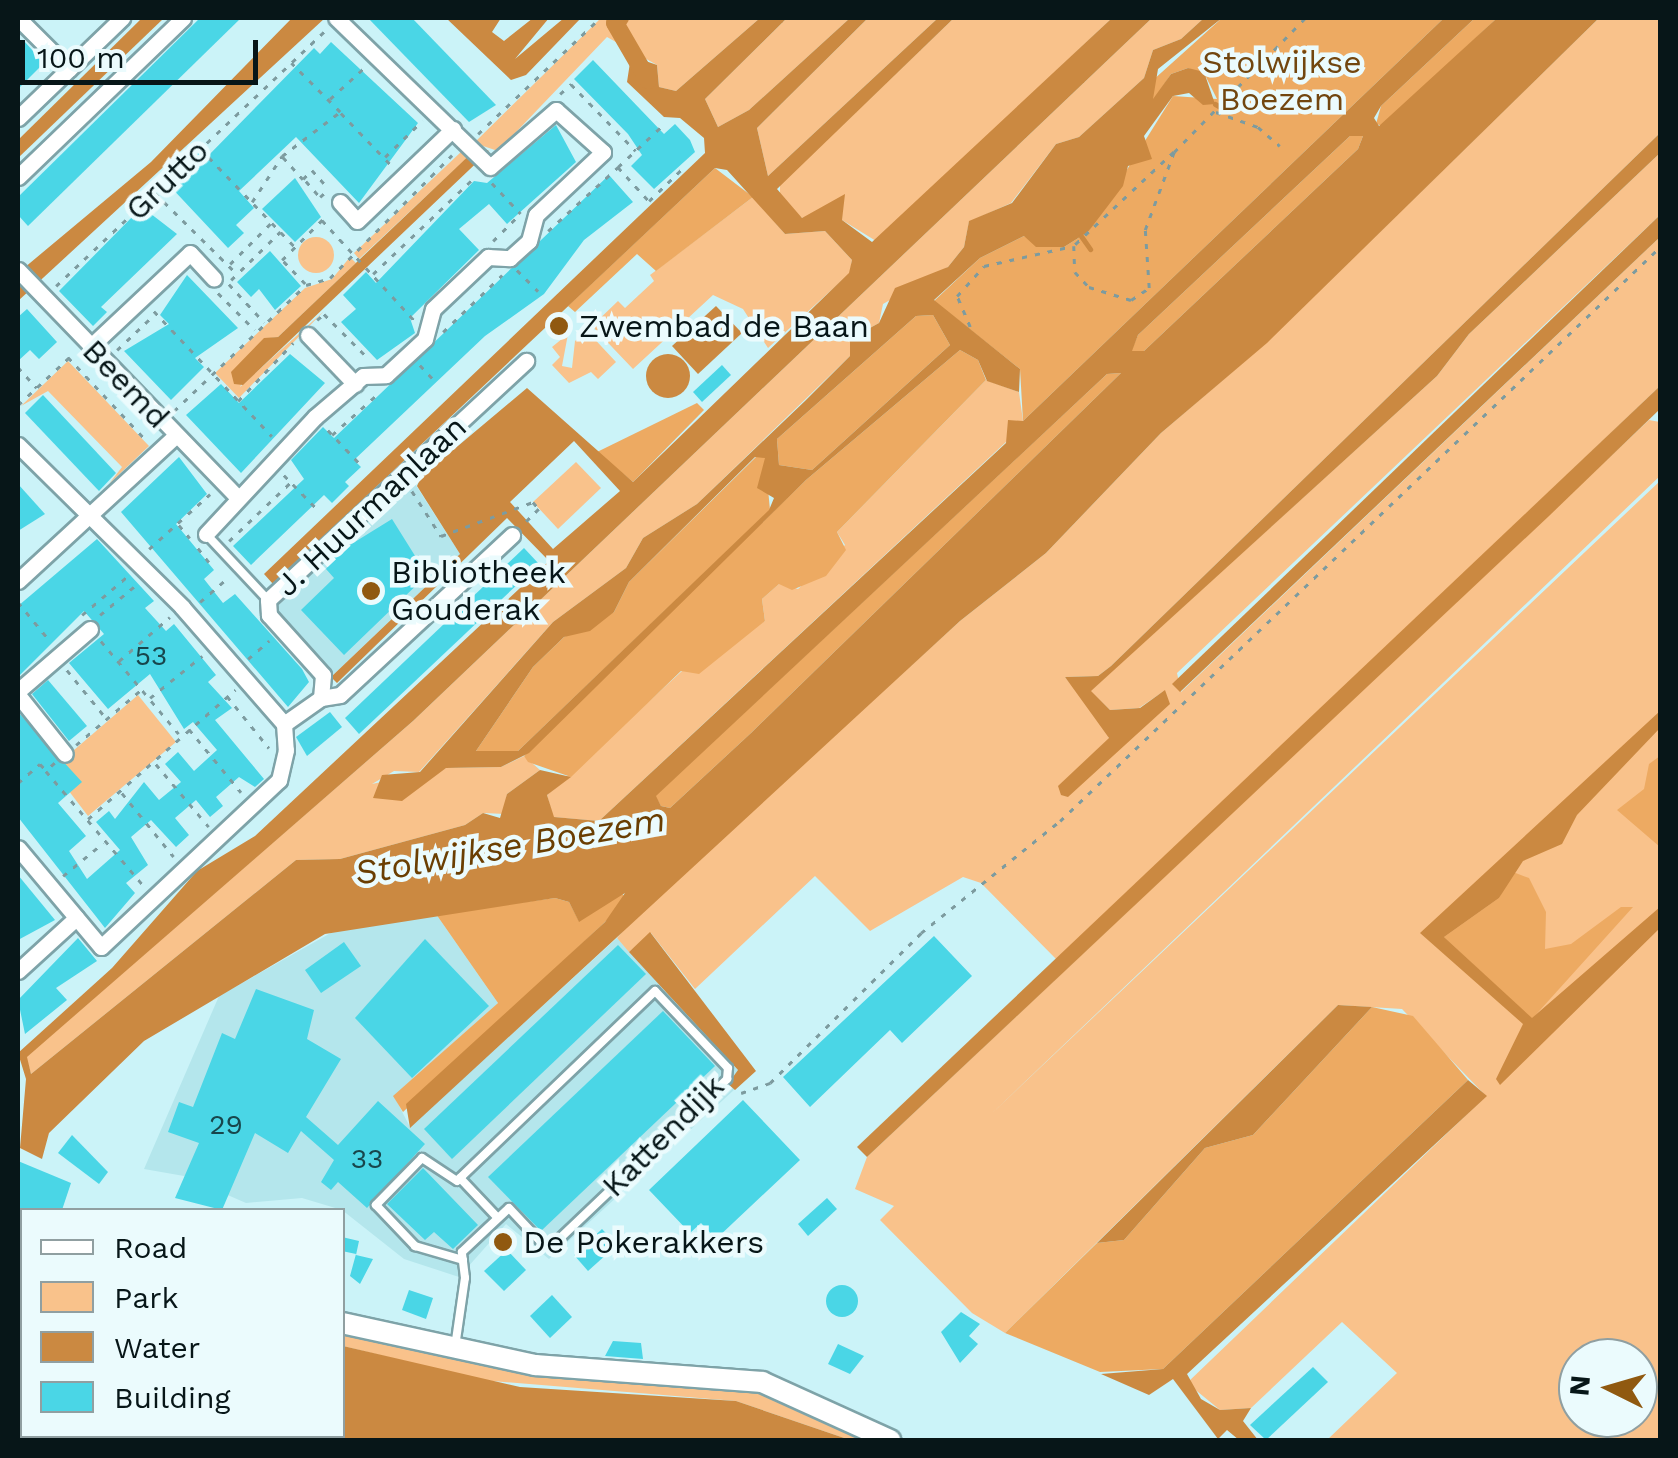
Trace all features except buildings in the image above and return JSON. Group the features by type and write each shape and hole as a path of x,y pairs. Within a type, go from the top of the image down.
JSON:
{"street":[{"path":"18,118 122,18"},
{"path":"18,177 183,18"},
{"path":"206,534 236,496 316,418 355,384 386,375 409,354 428,333 433,310 485,260 510,258 533,234 528,214 603,152 556,110 483,167 453,129 337,18"},
{"path":"19,22 68,69"},
{"path":"340,202 356,221 453,129"},
{"path":"88,345 190,253 221,281"},
{"name":"Beemd","path":"18,270 236,496"},
{"path":"308,335 355,384"},
{"name":"J. Huurmanlaan","path":"321,698 322,675 268,615 268,600 526,361"},
{"path":"18,582 176,435"},
{"path":"18,445 144,564 284,724 286,768 101,946 18,848"},
{"path":"284,724 321,698 340,695 512,535"},
{"path":"66,754 18,693 85,623"},
{"path":"18,971 76,918"},
{"path":"345,1324 455,1352 762,1382 890,1440"}],"lane":[{"path":"206,534 268,600"},
{"name":"Kattendijk","path":"460,1178 655,991 728,1068 727,1079 554,1243 542,1244 509,1208 498,1218 460,1178 422,1158 376,1206 415,1246 463,1260"},
{"path":"455,1352 463,1260 498,1218"}],"path":[{"name":"Grutto","path":"40,294 337,18"},
{"path":"304,284 330,278 350,252 600,18"},
{"path":"970,327 957,296 984,266 1022,254 1058,256 1080,244 1096,220 1174,152 1305,18"},
{"path":"328,101 377,56"},
{"path":"291,62 402,178"},
{"path":"556,110 571,84 636,151"},
{"path":"1216,108 1258,127 1280,146"},
{"path":"384,158 433,110"},
{"path":"252,202 282,156 340,112"},
{"path":"533,234 539,240 663,125"},
{"path":"200,148 295,247"},
{"path":"603,152 649,200 682,169"},
{"path":"1074,246 1075,272 1088,287 1131,300 1149,288 1145,230 1174,152"},
{"path":"282,156 320,197 329,189"},
{"path":"372,276 483,167 528,214 480,252 485,260"},
{"path":"304,179 312,170 340,202"},
{"path":"154,192 237,274"},
{"path":"304,284 282,260 322,220 366,270"},
{"path":"221,281 228,265 272,223"},
{"path":"221,281 237,274 280,232"},
{"path":"334,245 340,239"},
{"path":"300,242 305,247"},
{"path":"741,1093 770,1083 921,933 1060,822 1660,246"},
{"path":"512,265 538,291"},
{"path":"162,422 266,323 308,276"},
{"path":"221,281 266,323"},
{"path":"221,281 237,313 256,331"},
{"path":"141,298 213,374 277,454 291,482 318,510"},
{"path":"237,313 247,304"},
{"path":"105,362 156,313"},
{"path":"18,405 68,357 88,345"},
{"path":"409,354 436,382"},
{"path":"68,357 158,453"},
{"path":"18,368 37,388"},
{"path":"332,435 391,382 386,375"},
{"path":"316,418 362,465"},
{"path":"403,476 446,534 533,502 539,510 512,535"},
{"path":"85,623 222,482"},
{"path":"221,549 291,482"},
{"path":"85,623 144,564"},
{"path":"118,662 240,568"},
{"path":"18,602 107,719"},
{"path":"85,623 180,735"},
{"path":"56,650 65,629"},
{"path":"87,820 227,696 240,675 282,629"},
{"path":"149,699 215,646"},
{"path":"46,771 142,689"},
{"path":"227,696 286,768"},
{"path":"188,729 252,804"},
{"path":"155,762 216,835"},
{"path":"18,783 40,764 154,898"},
{"path":"121,792 181,866"},
{"path":"50,887 105,841"}],"shaded area":[{"path":"410,476 460,554 333,675 273,611"},
{"path":"436,914 498,1003 394,1096 410,1127 617,938 746,1079 549,1259 506,1224 459,1277 404,1259 345,1212 345,1208 302,1198 246,1203 184,1176 144,1169 219,996 336,930"}],"green space":[{"path":"601,18 760,18 676,91 659,87 657,65 607,37 498,151 474,143"},
{"path":"787,18 850,18 749,110 718,127 705,99"},
{"path":"868,18 938,18 768,176 757,128"},
{"path":"954,18 1112,18 876,241 842,220 841,211 802,218 780,202 780,185"},
{"path":"1152,18 1204,18 1181,39 1153,50 1144,78 1079,137 1056,144 1011,203 969,222 964,247 948,267 883,304 879,323 850,339 850,356 697,504 643,538 626,568 553,622 419,772 394,771 372,784 446,768 501,767 524,756 540,770 507,794 505,814 483,813 465,825 340,859 296,860 31,1074 26,1057 413,721"},
{"name":"Stolwijkse Boezem","path":"1222,18 1444,18 1023,421 1020,369 934,301 980,258 1024,236 1064,247 1088,232 1173,96 1217,99 1206,77 1188,68 1171,74 1153,101 1152,81"},
{"path":"1475,18 1497,18 1383,126 1376,124 1381,106"},
{"path":"1599,18 1660,18 1660,133 1111,666 1098,676 1065,677 1107,726 1109,739 1059,786 1164,691 1139,708 1110,710 1090,691 1437,376 1469,334 1660,153 1660,215 1177,673 1181,692 1660,237 1660,386 1058,961 981,883 963,877 870,931 815,876 695,989 651,933 629,952 617,938 636,916 960,621 1046,553 1161,433 1267,342"},
{"path":"1350,136 1363,136 1358,149 1144,351 1131,351 1138,335"},
{"path":"462,151 468,157 359,259 354,253"},
{"path":"715,168 753,197 656,271 637,254 575,312 568,306"},
{"path":"753,197 785,234 825,231 852,260 850,273 768,348 743,309 713,295 633,369 592,326 618,301 625,308 654,281 650,275"},
{"path":"316,237 329,242 334,255 329,268 316,273 303,268 298,255 303,242"},
{"path":"350,257 356,263 278,337 264,339 240,387 324,311 239,398 215,373 305,288 332,279"},
{"path":"933,315 950,345 812,470 779,465 777,439 916,316"},
{"path":"587,331 616,362 598,379 591,372 569,383 552,365 560,357 552,347 568,334 562,366 572,368 575,341"},
{"path":"960,350 978,360 986,380 837,532 846,550 826,576 792,590 779,584 762,599 765,621 699,674 681,671 571,777 528,762 524,756 548,730 806,480"},
{"path":"68,361 149,446 109,484 122,467 48,391 21,406"},
{"path":"1121,373 751,733 670,808 661,806 655,796 1107,374"},
{"path":"986,380 1019,392 1023,421 1006,442 599,821 553,817 547,795 682,671 765,621 762,599 780,583 798,589 845,545 837,532"},
{"path":"697,403 704,410 633,482 597,452"},
{"path":"1649,420 1660,422 1660,476 987,1118 1660,481 1660,1440 1327,1440 1397,1373 1342,1322 1251,1408 1220,1410 1187,1383 1486,1096 1402,1009 1338,1005 1005,1333 972,1313 880,1220 894,1206 855,1189 867,1157"},
{"path":"756,457 765,457 770,510 518,751 476,751 533,667 564,637 614,612 629,582"},
{"path":"576,462 601,488 558,529 533,502"},
{"path":"138,695 176,742 88,816 52,769"},
{"path":"1660,756 1660,847 1617,810 1644,789 1649,764"},
{"path":"1513,872 1529,878 1546,912 1545,949 1571,944 1621,907 1633,907 1532,1019 1444,937 1499,898"},
{"path":"621,892 626,899 605,922 403,1112 393,1096 498,1003 436,914 555,898 569,902 579,921"},
{"path":"1372,1007 1413,1016 1468,1080 1163,1369 1100,1372 1005,1333 1097,1243 1124,1240 1205,1148 1253,1135"},
{"path":"345,1331 499,1367 707,1381 774,1395 876,1440 850,1440 736,1401 481,1380 345,1346"}],"water":[{"path":"142,18 164,18 18,158 18,140"},
{"path":"292,18 325,18 18,301 18,273 151,162"},
{"path":"446,18 501,18 492,32 504,41 533,18 549,18 515,59 564,18 581,18 526,75 511,80"},
{"path":"760,18 787,18 705,99 718,127 749,110 850,18 868,18 757,128 768,176 938,18 954,18 777,189 802,218 845,194 842,220 872,242 1112,18 1152,18 413,721 27,1057 31,1074 296,860 340,859 465,825 483,813 500,818 507,794 540,770 571,777 547,795 554,817 599,821 1006,443 1008,420 1023,421 1444,18 1475,18 1381,106 1374,118 1379,126 1497,18 1599,18 1267,343 1161,433 1046,553 960,621 410,1128 406,1104 605,922 625,893 579,922 569,902 555,898 325,934 144,1041 49,1133 42,1159 20,1148 26,1079 18,1053 112,968 197,871 255,836 549,561 507,518 337,683 331,677 460,554 417,486 421,477 527,388 633,482 849,273 852,260 825,231 785,234 727,170 715,168 273,584 264,574 705,153 704,138 680,118 664,117 627,82 631,56 657,65 659,87 676,91","holes":["1350,136 1363,136 1358,149 1144,351 1132,351 1138,335","1121,373 751,733 670,808 661,806 656,796 1107,374","574,441 620,491 553,549 510,502"]},
{"path":"1204,18 1222,18 1158,69 1153,99 1171,74 1188,68 1204,72 1215,104 1203,105 1189,93 1173,96 1144,136 1152,159 1128,166 1123,186 1088,232 1064,247 1036,247 1024,236 980,258 934,300 1020,369 1019,392 987,381 978,360 960,350 806,480 529,753 501,767 446,768 402,801 373,798 382,775 420,772 553,622 626,568 643,538 697,504 805,401 850,356 850,339 879,323 895,288 948,267 964,247 969,221 1012,203 1056,144 1079,137 1144,78 1153,50 1181,39","holes":["933,315 950,345 812,470 779,465 777,439 916,316","755,457 765,458 757,488 774,498 769,510 518,751 476,751 533,667 564,637 590,631 614,612 629,582"]},
{"path":"1660,133 1660,153 1469,334 1437,376 1091,691 1110,710 1140,708 1165,690 1170,704 1068,797 1061,795 1058,786 1109,738 1065,677 1098,676 1111,666"},
{"path":"479,146 489,151 243,385 234,384 231,372 264,338 278,337"},
{"path":"1660,215 1660,237 1180,692 1172,684"},
{"path":"716,306 742,333 698,374 672,346"},
{"path":"668,354 683,361 690,376 683,391 668,398 653,391 646,376 653,361"},
{"path":"1660,386 1660,409 1549,516 867,1157 857,1147"},
{"path":"1660,711 1660,728 1577,815 1562,844 1523,861 1499,898 1444,937 1532,1018 1660,907 1660,928 1500,1085 1496,1079 1523,1024 1420,933"},
{"path":"650,932 756,1071 735,1090 728,1084 738,1070 629,952"},
{"path":"1338,1005 1372,1007 1253,1135 1205,1148 1124,1240 1097,1243"},
{"path":"1468,1080 1487,1096 1187,1374 1201,1399 1220,1410 1251,1408 1243,1421 1258,1440 1239,1440 1227,1430 1218,1439 1173,1379 1149,1395 1101,1374 1163,1369"},
{"path":"18,1295 20,1438 18,1437"},
{"path":"345,1346 520,1387 736,1401 850,1440 22,1438 345,1438"}],"waterway":[{"path":"620,18 615,23 648,80"},
{"path":"1215,104 1225,110"},
{"path":"1081,236 1090,249"}],"place":[{"name":"Zwembad de Baan","path":"559,326"},
{"name":"Bibliotheek Gouderak","path":"371,591"},
{"name":"De Pokerakkers","path":"503,1242"}]}
